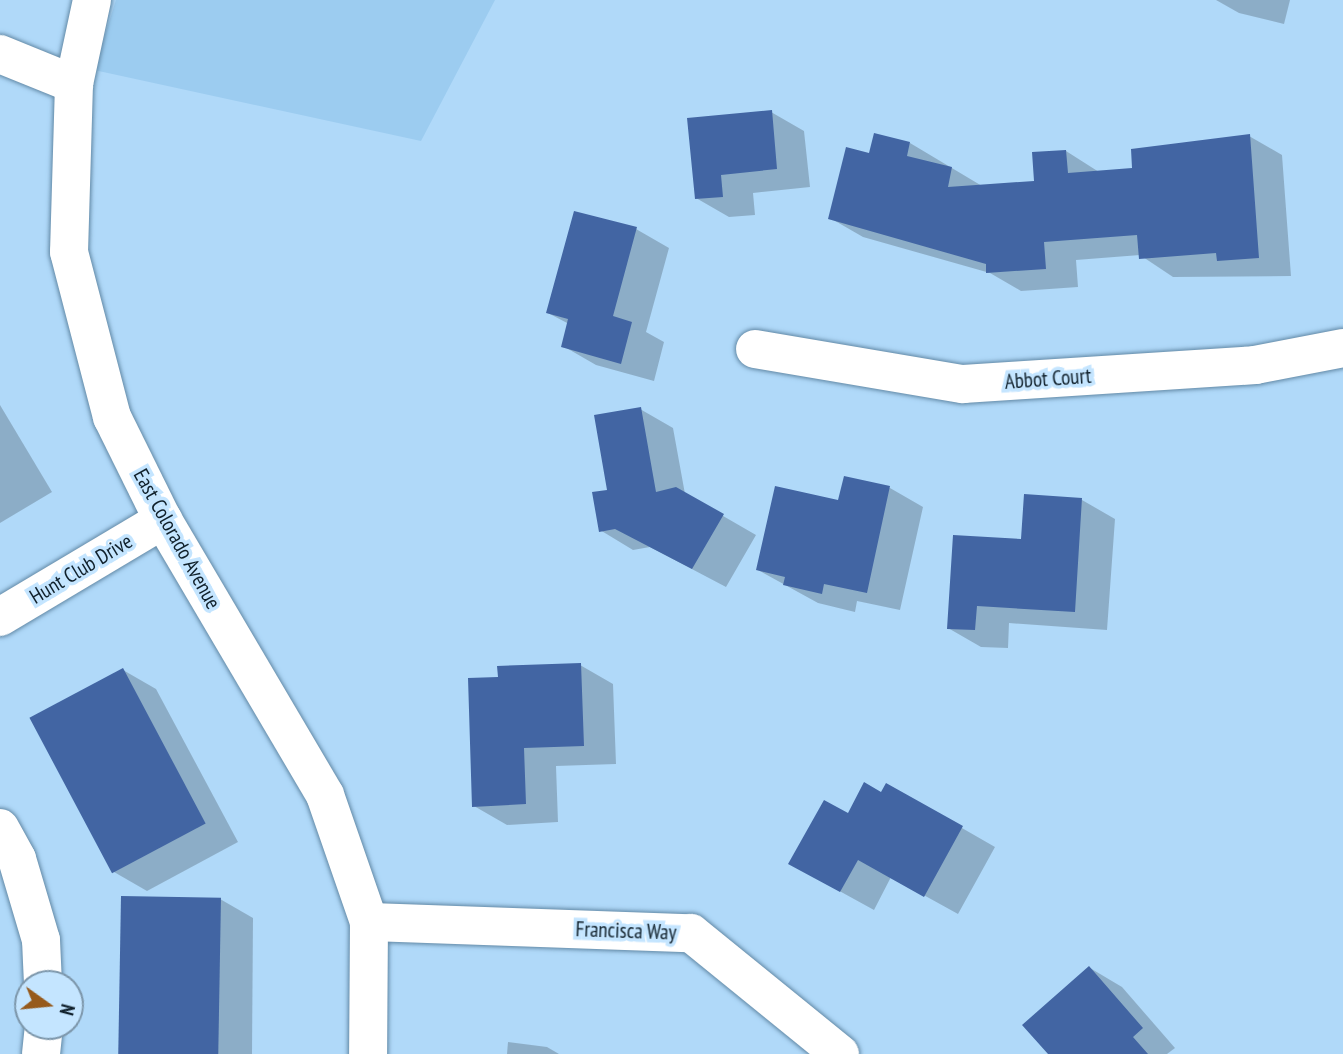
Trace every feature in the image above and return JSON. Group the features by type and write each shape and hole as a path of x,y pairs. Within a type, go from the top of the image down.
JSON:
{"street":[{"name":"East Colorado Avenue","path":"92,0 75,84 69,252 112,417 163,520 326,795 369,922 368,1054"},
{"path":"0,54 75,84"},
{"name":"Abbot Court","path":"754,349 962,384 1255,365 1343,348"},
{"name":"Hunt Club Drive","path":"0,617 163,520"},
{"path":"0,828 17,859 41,940 42,970"},
{"name":"Francisca Way","path":"369,922 691,933 840,1054"}],"shaded area":[{"path":"116,0 495,0 421,141 94,70"}],"building":[{"path":"772,110 777,169 721,175 723,197 695,199 687,118"},
{"path":"874,133 910,142 907,156 952,167 948,187 1034,181 1032,152 1066,150 1068,173 1132,168 1131,149 1250,134 1259,258 1217,261 1216,253 1139,259 1137,235 1044,242 1046,269 986,273 986,264 828,219 846,147 869,153"},
{"path":"574,211 637,227 613,316 632,322 621,364 561,347 568,319 546,313"},
{"path":"641,407 656,492 676,487 724,514 692,569 615,529 599,532 592,492 607,490 594,415"},
{"path":"844,476 890,486 867,593 824,584 822,594 783,585 785,577 756,570 775,486 838,500"},
{"path":"1024,494 1082,498 1075,612 977,606 975,630 947,629 953,535 1021,539"},
{"path":"581,663 584,746 524,748 526,804 472,807 468,678 498,677 497,666"},
{"path":"123,668 206,823 112,873 29,718"},
{"path":"864,782 881,792 886,783 963,826 924,897 858,860 840,892 788,864 824,800 848,813"},
{"path":"121,896 221,898 218,1054 118,1054"},
{"path":"1089,966 1143,1028 1133,1037 1148,1054 1048,1054 1022,1025"}]}
